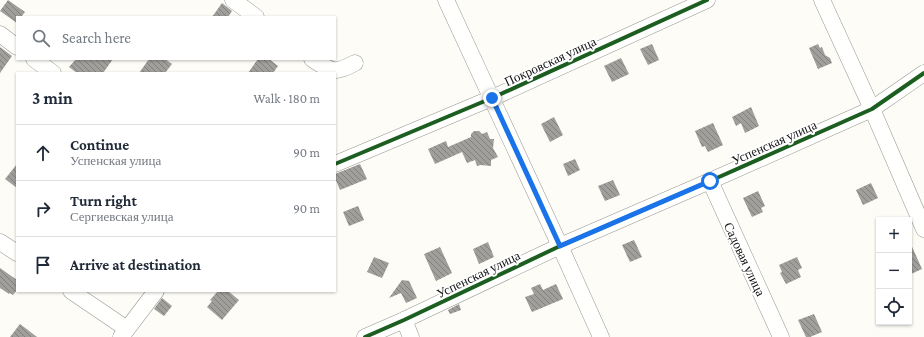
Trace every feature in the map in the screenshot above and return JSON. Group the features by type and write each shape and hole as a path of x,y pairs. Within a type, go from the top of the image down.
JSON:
{"street":[{"path":"234,0 255,16"},
{"path":"446,0 601,337"},
{"name":"Покровская улица","path":"336,164 492,98 707,0"},
{"path":"822,0 872,109 924,229"},
{"path":"0,34 16,46"},
{"path":"35,60 52,72"},
{"path":"314,60 329,70 339,70 355,63"},
{"name":"Успенская улица","path":"365,337 560,246 872,109 924,73"},
{"name":"Садовая улица","path":"710,181 781,337"},
{"path":"0,242 16,252"},
{"path":"72,292 124,333 155,292"},
{"path":"404,320 412,337"}],"building":[{"path":"8,0 25,12 22,16 16,16 16,22 0,11"},
{"path":"222,3 232,11 229,16 213,16"},
{"path":"652,44 659,60 648,65 640,49"},
{"path":"818,44 820,48 822,47 825,55 830,58 832,63 818,69 809,48"},
{"path":"0,47 12,56 0,73"},
{"path":"621,58 629,74 612,82 604,66"},
{"path":"75,60 112,60 104,72 76,72 69,67"},
{"path":"148,60 166,60 172,64 166,72 140,72"},
{"path":"257,60 270,60 278,66 274,72 249,72"},
{"path":"751,107 759,126 745,133 741,123 736,126 732,117"},
{"path":"554,117 563,135 550,142 541,124"},
{"path":"713,123 723,145 708,152 705,146 702,147 695,131"},
{"path":"474,131 479,131 482,134 487,132 490,139 494,139 493,148 498,157 491,160 491,166 477,166 475,160 467,163 462,152 435,164 428,149 446,141 448,147 471,137 471,134"},
{"path":"575,159 580,170 568,176 563,164"},
{"path":"360,164 367,179 340,190 336,180 336,174"},
{"path":"16,165 16,187 5,179"},
{"path":"613,180 620,195 605,201 598,186"},
{"path":"871,183 878,198 863,205 856,190"},
{"path":"758,191 765,206 761,208 763,212 752,217 743,198"},
{"path":"358,206 364,220 349,226 343,212"},
{"path":"634,240 642,257 630,262 622,245"},
{"path":"488,242 494,257 479,264 473,249"},
{"path":"440,247 452,273 436,281 424,254"},
{"path":"912,247 922,269 912,274"},
{"path":"374,257 389,263 382,278 367,272"},
{"path":"797,257 802,268 798,270 801,277 786,284 780,273 782,272 779,265"},
{"path":"0,268 16,279 16,291 13,295 0,288"},
{"path":"402,280 409,281 417,298 406,303 401,293 389,298"},
{"path":"540,284 543,290 556,284 563,299 532,312 525,297 534,294 531,288"},
{"path":"217,292 229,292 239,300 222,320 207,307 212,301 210,300"},
{"path":"162,298 172,306 164,316 154,309"},
{"path":"459,304 461,310 450,314 448,310"},
{"path":"814,314 822,332 806,337 798,320"},
{"path":"20,324 37,337 10,337"}],"cycle path":[{"path":"336,164 492,98 707,0"},
{"path":"365,337 560,246 872,109 924,73"}],"route":[{"path":"492,98 560,246 710,181"}]}
